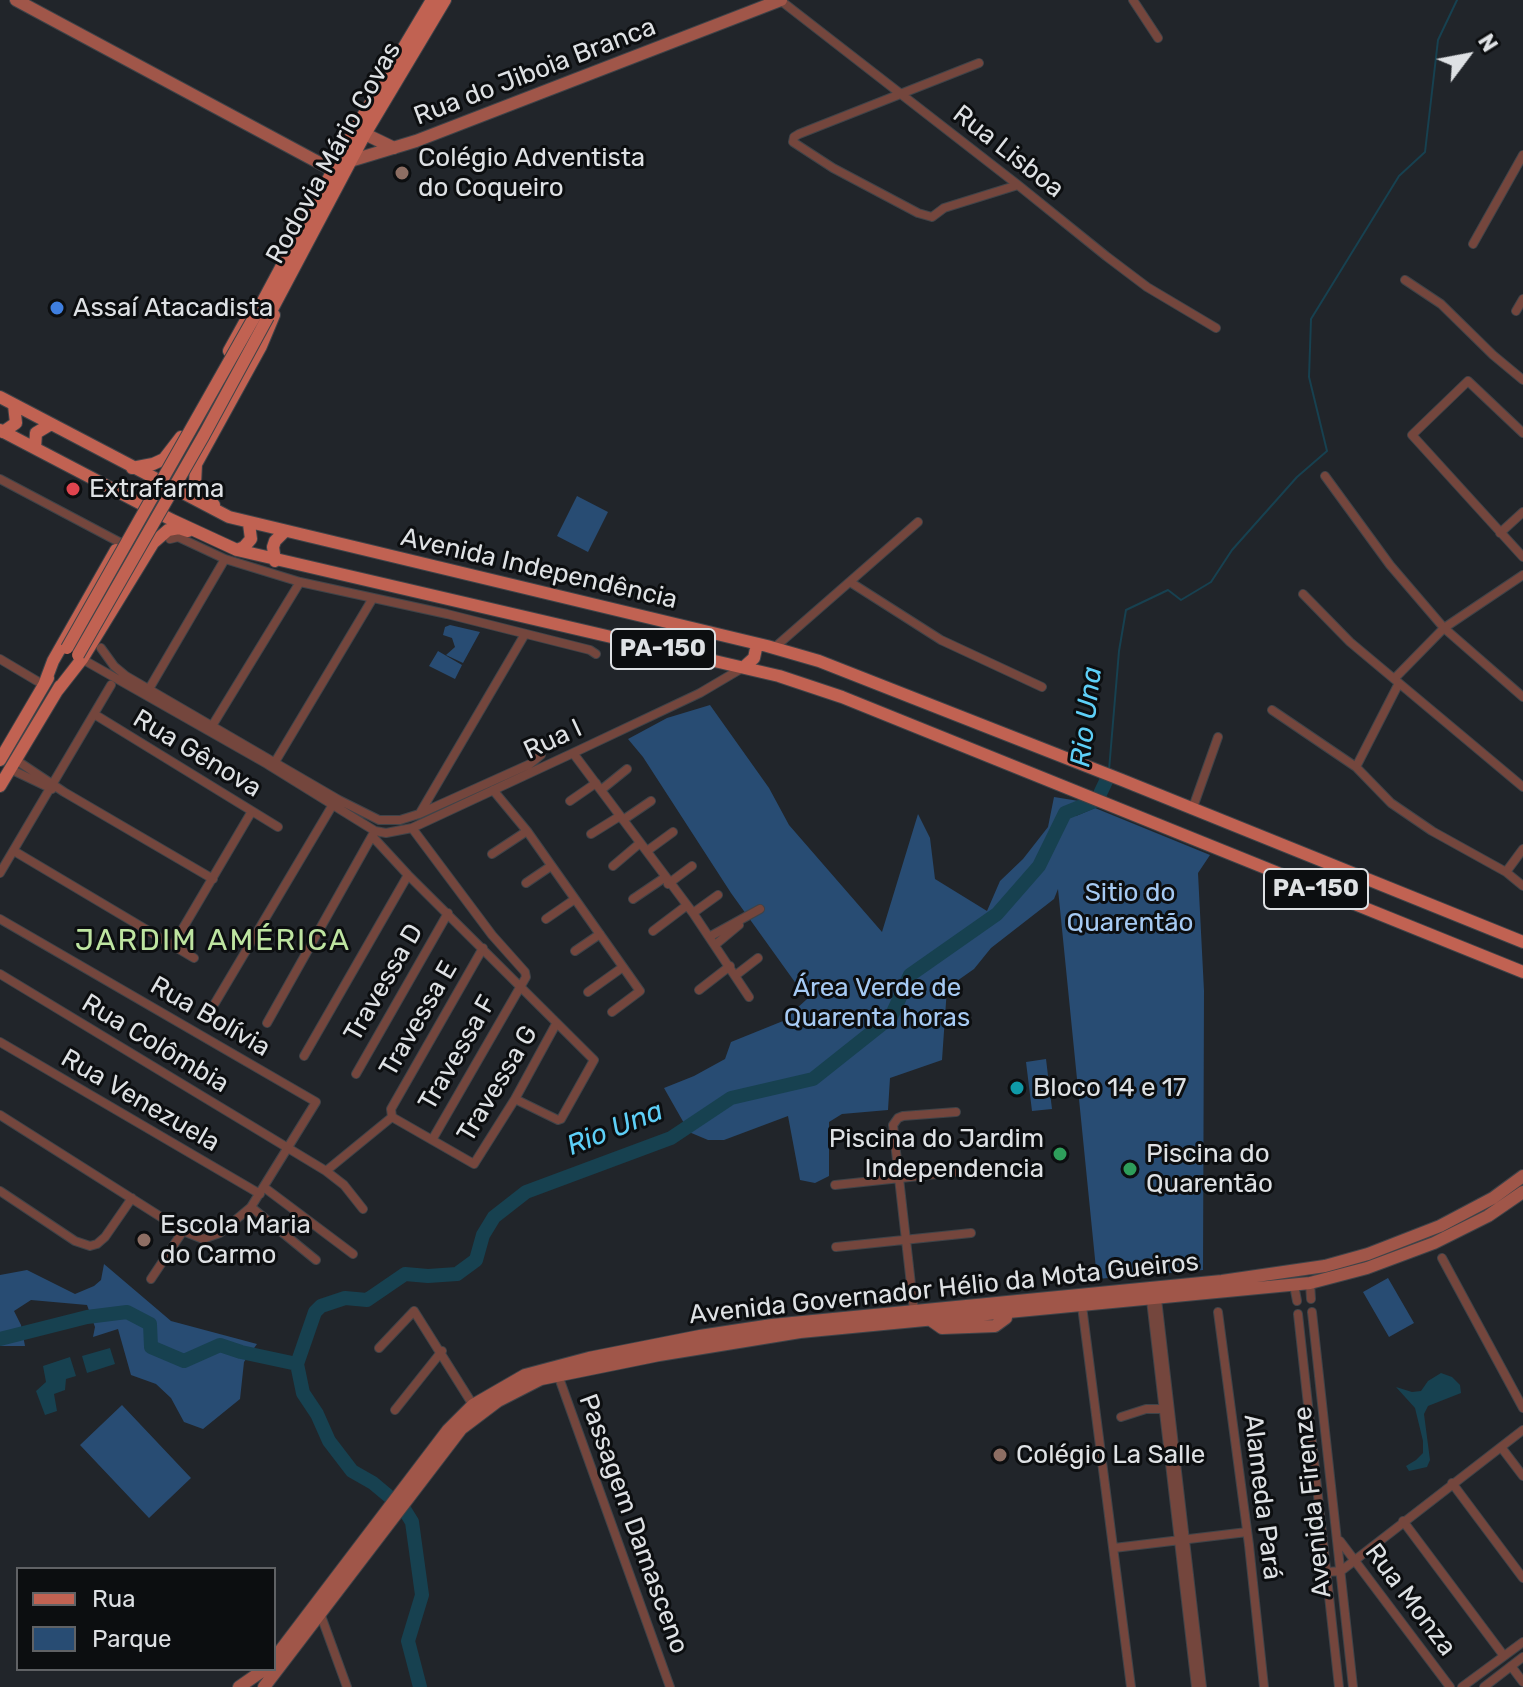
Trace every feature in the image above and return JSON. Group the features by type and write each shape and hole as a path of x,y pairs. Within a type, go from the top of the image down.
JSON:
{"main road":[{"path":"16,0 338,173"},
{"name":"Rodovia Mário Covas","path":"9,763 57,691 75,654 204,435 262,315 432,0"},
{"name":"Rodovia Mário Covas","path":"360,132 445,0"},
{"name":"Rua do Jiboia Branca","path":"345,159 394,148 780,0"},
{"name":"Rua do Jiboia Branca","path":"360,132 394,148"},
{"path":"132,468 153,464 170,453 187,428 250,311 292,259"},
{"path":"229,517 201,494 195,484 196,464 261,346 292,259"},
{"name":"Avenida Independência","path":"0,397 229,517 779,649 861,676 1522,939"},
{"path":"2,431 16,423 14,405"},
{"path":"35,448 36,433 51,424"},
{"name":"Avenida Independência","path":"2,431 172,520 237,550 779,676 842,697 1523,972"},
{"path":"41,683 121,543 135,511 126,495"},
{"path":"237,550 251,539 249,524"},
{"path":"75,654 159,536 179,528 215,540"},
{"path":"275,561 275,541 285,531"},
{"path":"744,667 754,658 757,644"},
{"path":"779,649 774,665 779,676"},
{"name":"Rodovia Mário Covas","path":"0,786 41,683 75,654"},
{"name":"Avenida Governador Hélio da Mota Gueiros","path":"405,1496 448,1430 473,1405 525,1375 567,1363 727,1331 914,1311 1006,1307 1325,1266 1368,1254 1440,1226 1493,1198 1523,1176"},
{"path":"1006,1307 1082,1306 1310,1283 1367,1268 1434,1243 1488,1216 1523,1192"},
{"name":"Avenida Governador Hélio da Mota Gueiros","path":"405,1496 469,1422 511,1393 558,1375 785,1334 932,1321 942,1328 987,1327 1003,1321 1006,1307"},
{"path":"276,1657 405,1496"},
{"path":"264,1687 392,1512"},
{"path":"239,1687 263,1671"},
{"path":"251,1687 264,1671"}],"street":[{"name":"Rua Lisboa","path":"780,0 1147,287 1216,328"},
{"path":"1133,0 1158,38"},
{"path":"979,63 799,134 793,142 845,175 918,213 932,217 944,208 1018,185"},
{"path":"1473,244 1523,155"},
{"path":"1405,280 1441,304 1523,380"},
{"path":"1516,311 1523,299"},
{"path":"1523,433 1468,381 1412,435 1523,557"},
{"path":"1325,476 1390,565 1444,628 1523,697"},
{"path":"0,479 121,543"},
{"path":"1500,533 1523,512"},
{"path":"779,649 918,522"},
{"path":"170,539 178,537 225,559 300,582 525,634 596,654"},
{"path":"149,689 225,559"},
{"path":"1356,767 1397,681 1444,628 1523,575"},
{"path":"212,726 300,582"},
{"path":"850,582 941,640 1042,687"},
{"path":"1303,594 1350,642 1523,787"},
{"path":"275,762 373,598"},
{"path":"419,814 525,634"},
{"path":"101,648 119,671 379,820 400,820 419,814 530,764 541,755"},
{"path":"75,654 267,764 374,834 408,875 594,1060 561,1119 515,1099"},
{"path":"0,659 41,683"},
{"name":"Rua I","path":"374,834 412,828 700,693 744,667"},
{"path":"0,873 111,685"},
{"path":"1272,710 1356,767 1391,803 1432,831 1506,872 1523,886"},
{"name":"Rua Gênova","path":"94,714 278,827"},
{"path":"1192,810 1218,737"},
{"path":"573,753 690,910 749,997"},
{"path":"9,763 213,879"},
{"path":"570,801 627,769"},
{"path":"493,790 527,831 640,991 612,1012"},
{"path":"591,834 651,801"},
{"path":"215,1003 332,806"},
{"path":"173,945 252,811"},
{"path":"412,828 492,935 525,972 526,977 520,987"},
{"path":"492,854 527,831"},
{"path":"647,851 673,832"},
{"path":"267,1023 374,834"},
{"path":"613,866 640,843"},
{"path":"1506,872 1523,849"},
{"path":"14,851 194,958"},
{"path":"526,883 551,866"},
{"path":"633,899 692,866"},
{"path":"304,1056 408,875"},
{"path":"653,931 718,895"},
{"path":"546,919 575,899"},
{"path":"712,941 760,909"},
{"name":"Travessa D","path":"356,1074 448,913"},
{"name":"Rua Bolívia","path":"0,919 316,1102 289,1148"},
{"path":"712,941 739,925"},
{"path":"575,951 600,934"},
{"name":"Travessa E","path":"392,1113 483,948"},
{"path":"736,975 758,958"},
{"path":"699,990 730,966"},
{"path":"588,992 623,967"},
{"name":"Rua Colômbia","path":"0,974 326,1171 344,1185 363,1209"},
{"name":"Travessa F","path":"432,1140 520,987"},
{"name":"Travessa G","path":"432,1140 474,1164 515,1099 556,1024"},
{"name":"Rua Venezuela","path":"0,1042 262,1191 353,1254"},
{"path":"914,1311 895,1121 903,1116 956,1112"},
{"path":"326,1171 392,1113 432,1140"},
{"path":"0,1115 200,1239 214,1235 251,1207 289,1148"},
{"path":"835,1185 966,1171"},
{"path":"0,1191 75,1241 90,1246 105,1237 132,1198"},
{"path":"251,1207 316,1260"},
{"path":"151,1279 183,1231"},
{"path":"836,1247 971,1233"},
{"path":"1442,1258 1523,1408"},
{"path":"1310,1283 1311,1299"},
{"path":"1294,1285 1297,1301"},
{"path":"1154,1299 1162,1409 1181,1540"},
{"path":"1154,1299 1199,1685"},
{"path":"1082,1306 1131,1687"},
{"path":"379,1348 414,1311 442,1351 473,1405"},
{"name":"Alameda Pará","path":"1218,1312 1264,1687"},
{"name":"Avenida Firenze","path":"1312,1312 1353,1687"},
{"path":"1298,1314 1339,1687"},
{"path":"1302,1360 1315,1344"},
{"path":"395,1410 442,1351"},
{"name":"Passagem Damasceno","path":"558,1375 670,1687"},
{"path":"1121,1417 1146,1409 1162,1409"},
{"path":"1327,1572 1341,1571 1523,1430"},
{"path":"1501,1447 1523,1476"},
{"path":"1315,1467 1329,1466"},
{"path":"1452,1483 1523,1578"},
{"path":"1403,1521 1504,1656"},
{"path":"1114,1548 1247,1532"},
{"name":"Rua Monza","path":"1337,1538 1450,1687"},
{"path":"320,1613 347,1687"},
{"path":"1462,1687 1523,1642"},
{"path":"1484,1687 1523,1657"},
{"path":"1511,1666 1523,1682"}],"green space":[{"path":"577,496 608,512 588,552 557,536"},
{"path":"450,625 480,632 463,663 446,655 455,647 452,638 443,635 445,627"},
{"path":"438,651 462,665 455,679 429,666"},
{"path":"710,705 769,788 789,825 882,932 918,814 930,838 935,879 987,911 1000,881 1023,859 1048,827 1054,797 1079,801 1076,816 1095,808 1210,855 1198,873 1204,991 1203,1270 1097,1279 1058,889 1054,899 991,948 974,969 947,988 942,1060 890,1078 888,1110 842,1114 829,1122 829,1176 815,1183 800,1180 788,1116 724,1140 708,1140 689,1132 664,1088 725,1059 731,1042 783,1021 807,999 731,893 643,757 628,739 667,718"},
{"path":"1046,1059 1052,1109 1032,1111 1026,1062"},
{"path":"104,1264 171,1321 257,1344 244,1362 240,1399 203,1429 184,1422 171,1398 156,1384 131,1375 118,1329 93,1337 95,1327 87,1305 31,1300 14,1311 21,1325 25,1346 0,1346 0,1275 27,1270 75,1294 101,1280"},
{"path":"1388,1278 1414,1323 1389,1337 1363,1292"},
{"path":"122,1405 191,1478 149,1518 80,1445"}],"shaded area":[{"path":"110,1348 115,1364 87,1373 82,1356"},
{"path":"70,1357 76,1376 66,1379 65,1390 54,1394 57,1411 45,1415 36,1391 46,1382 43,1366"},
{"path":"1441,1373 1452,1377 1460,1385 1461,1393 1428,1406 1424,1414 1430,1460 1427,1467 1409,1471 1406,1466 1423,1453 1423,1441 1415,1408 1396,1387 1412,1392 1421,1391 1428,1381"}],"waterway":[{"name":"Rio Una","path":"1109,770 1119,651 1126,610 1168,590 1181,600 1211,582 1232,550 1297,477 1327,451 1309,377 1311,319 1399,176 1425,152 1438,40 1457,0"},
{"name":"Rio Una","path":"0,1339 87,1317 127,1312 150,1324 151,1347 184,1361 220,1345 297,1364 315,1312 321,1306 345,1298 367,1300 405,1274 457,1274 476,1260 483,1235 494,1217 526,1192 671,1138 731,1098 813,1079 891,1017 910,975 997,914 1039,866 1065,813 1097,800 1109,775"},
{"path":"297,1364 303,1393 329,1441 352,1471 373,1483 404,1509 412,1522 422,1595 408,1641 420,1687"}],"place":[{"name":"Colégio Adventista do Coqueiro","path":"402,173"},
{"name":"Assaí Atacadista","path":"57,308"},
{"name":"Extrafarma","path":"73,489"},
{"name":"Bloco 14 e 17","path":"1017,1088"},
{"name":"Piscina do Jardim Independencia","path":"1060,1154"},
{"name":"Piscina do Quarentão","path":"1130,1169"},
{"name":"Escola Maria do Carmo","path":"144,1240"},
{"name":"Colégio La Salle","path":"1000,1455"}],"district":[{"name":"JARDIM AMÉRICA","path":"213,941"}],"park label":[{"name":"Sitio do Quarentão","path":"1130,908"},
{"name":"Área Verde de Quarenta horas","path":"877,1003"}]}
